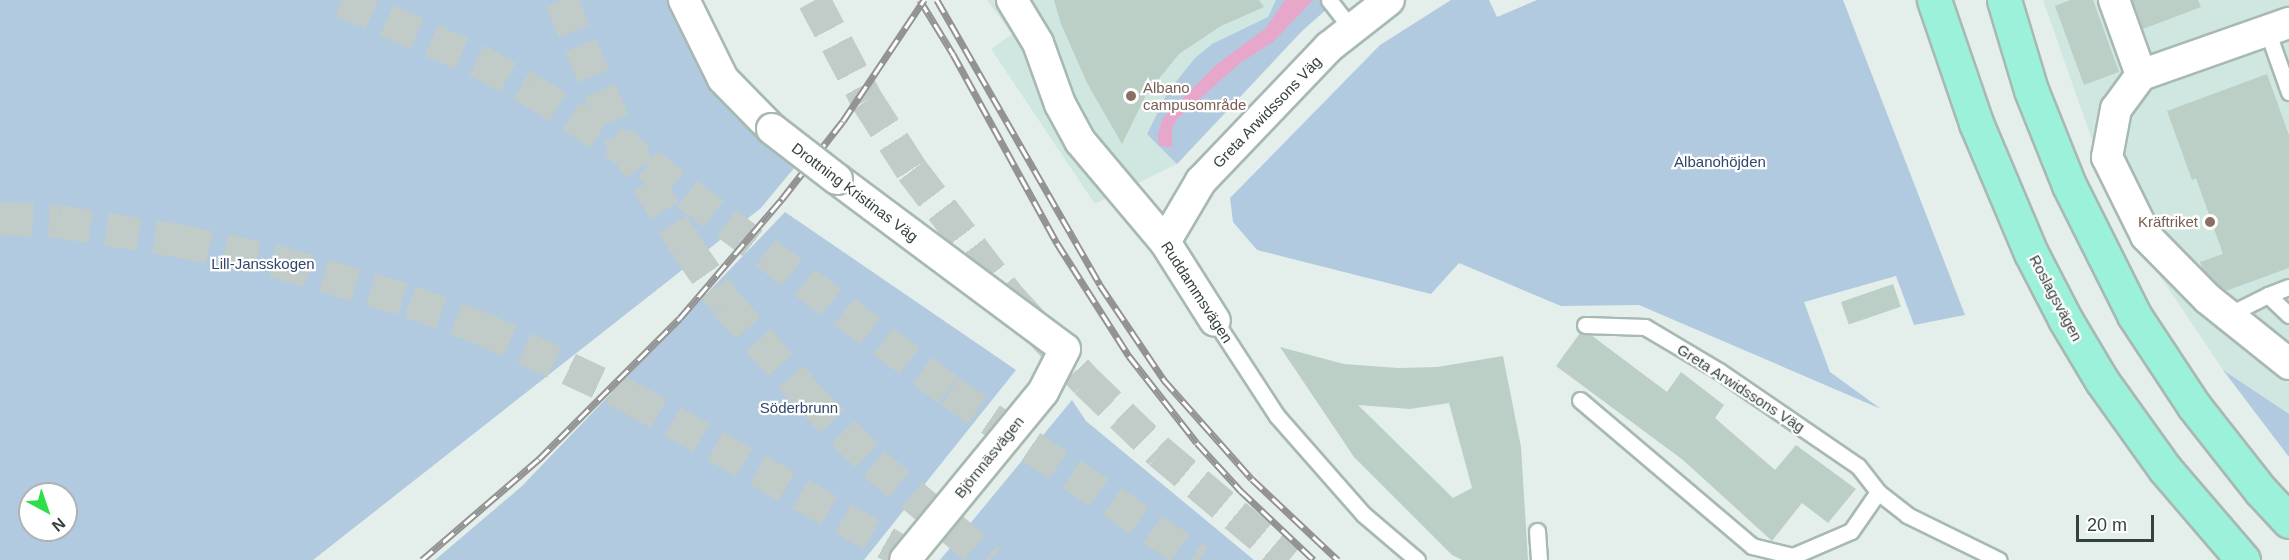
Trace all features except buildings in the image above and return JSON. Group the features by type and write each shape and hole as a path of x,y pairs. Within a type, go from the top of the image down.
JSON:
{"main road":[{"name":"Roslagsvägen","path":"1934,0 1976,123 2031,254 2065,319 2102,381 2165,469 2243,560"},
{"path":"2004,0 2031,90 2069,185 2134,315 2194,406 2261,491 2289,521"}],"street":[{"name":"Drottning Kristinas Väg","path":"684,0 723,79 772,129 1065,349"},
{"name":"Ruddammsvägen","path":"1012,0 1038,43 1060,104 1080,141 1165,242 1215,321"},
{"name":"Greta Arwidssons Väg","path":"1165,242 1201,181 1300,76 1352,29 1389,0"},
{"path":"2114,0 2141,75"},
{"path":"2278,26 2141,75 2116,109 2107,157 2146,236 2208,299 2289,364"},
{"name":"Björnnäsvägen","path":"905,560 1043,392 1065,349"}],"lane":[{"path":"1330,2 1352,29"},
{"path":"2278,26 2289,92"},
{"path":"2228,315 2289,287"},
{"path":"2268,295 2289,315"},
{"name":"Ruddammsvägen","path":"1215,321 1277,416 1363,514 1417,560"},
{"name":"Greta Arwidssons Väg","path":"1585,325 1645,327 1719,371 1858,466 1878,492 1907,515 1999,560"},
{"path":"1580,400 1752,546 1792,556 1851,531 1878,492"},
{"path":"1537,531 1539,560"}],"shaded area":[{"name":"Albano campusområde","path":"987,0 1337,0 1302,31 1177,164 1095,204 991,49 1012,34"},
{"path":"1285,0 1313,0 1273,42 1240,63 1176,120 1172,129 1172,147 1159,146 1158,135 1163,118 1217,64 1266,28"},
{"name":"Kräftriket","path":"2043,0 2289,0 2289,414 2223,370 2158,273 2103,171"}],"green space":[{"name":"Lill-Jansskogen","path":"0,0 675,0 771,146 795,167 761,208 313,560 0,560"},
{"path":"1276,0 1337,0 1302,31 1177,164 1147,134 1168,92 1195,58 1212,44 1268,17"},
{"name":"Albanohöjden","path":"1451,0 1489,0 1497,17 1537,0 1843,0 1965,315 1914,325 1896,276 1804,302 1830,372 1881,409 1639,305 1561,306 1459,263 1431,294 1257,250 1233,222 1230,198 1380,45"},
{"name":"Söderbrunn","path":"785,212 1016,370 864,560 435,560 522,486"},
{"path":"2223,370 2289,414 2289,457"},
{"path":"1072,400 1086,421 1254,560 940,560"}],"tunnel":[{"path":"342,0 479,61 530,89 648,164 950,391 1199,560"},
{"path":"561,0 622,140 687,247 726,303 809,397 874,463 990,560"},
{"path":"814,0 867,100 912,170 1010,298 1086,381 1160,452 1289,560"},
{"path":"0,218 58,221 177,240 277,261 410,301 480,327 630,397 917,560"}],"railway":[{"path":"920,0 953,54 1057,243 1129,356 1197,443 1241,491 1314,560"},
{"path":"422,560 539,459 680,318 782,199 843,121 924,0"},
{"path":"937,0 1100,285 1164,380 1252,479 1338,560"}],"place":[{"name":"Albano campusområde","path":"1131,96"},
{"name":"Kräftriket","path":"2210,222"}]}
